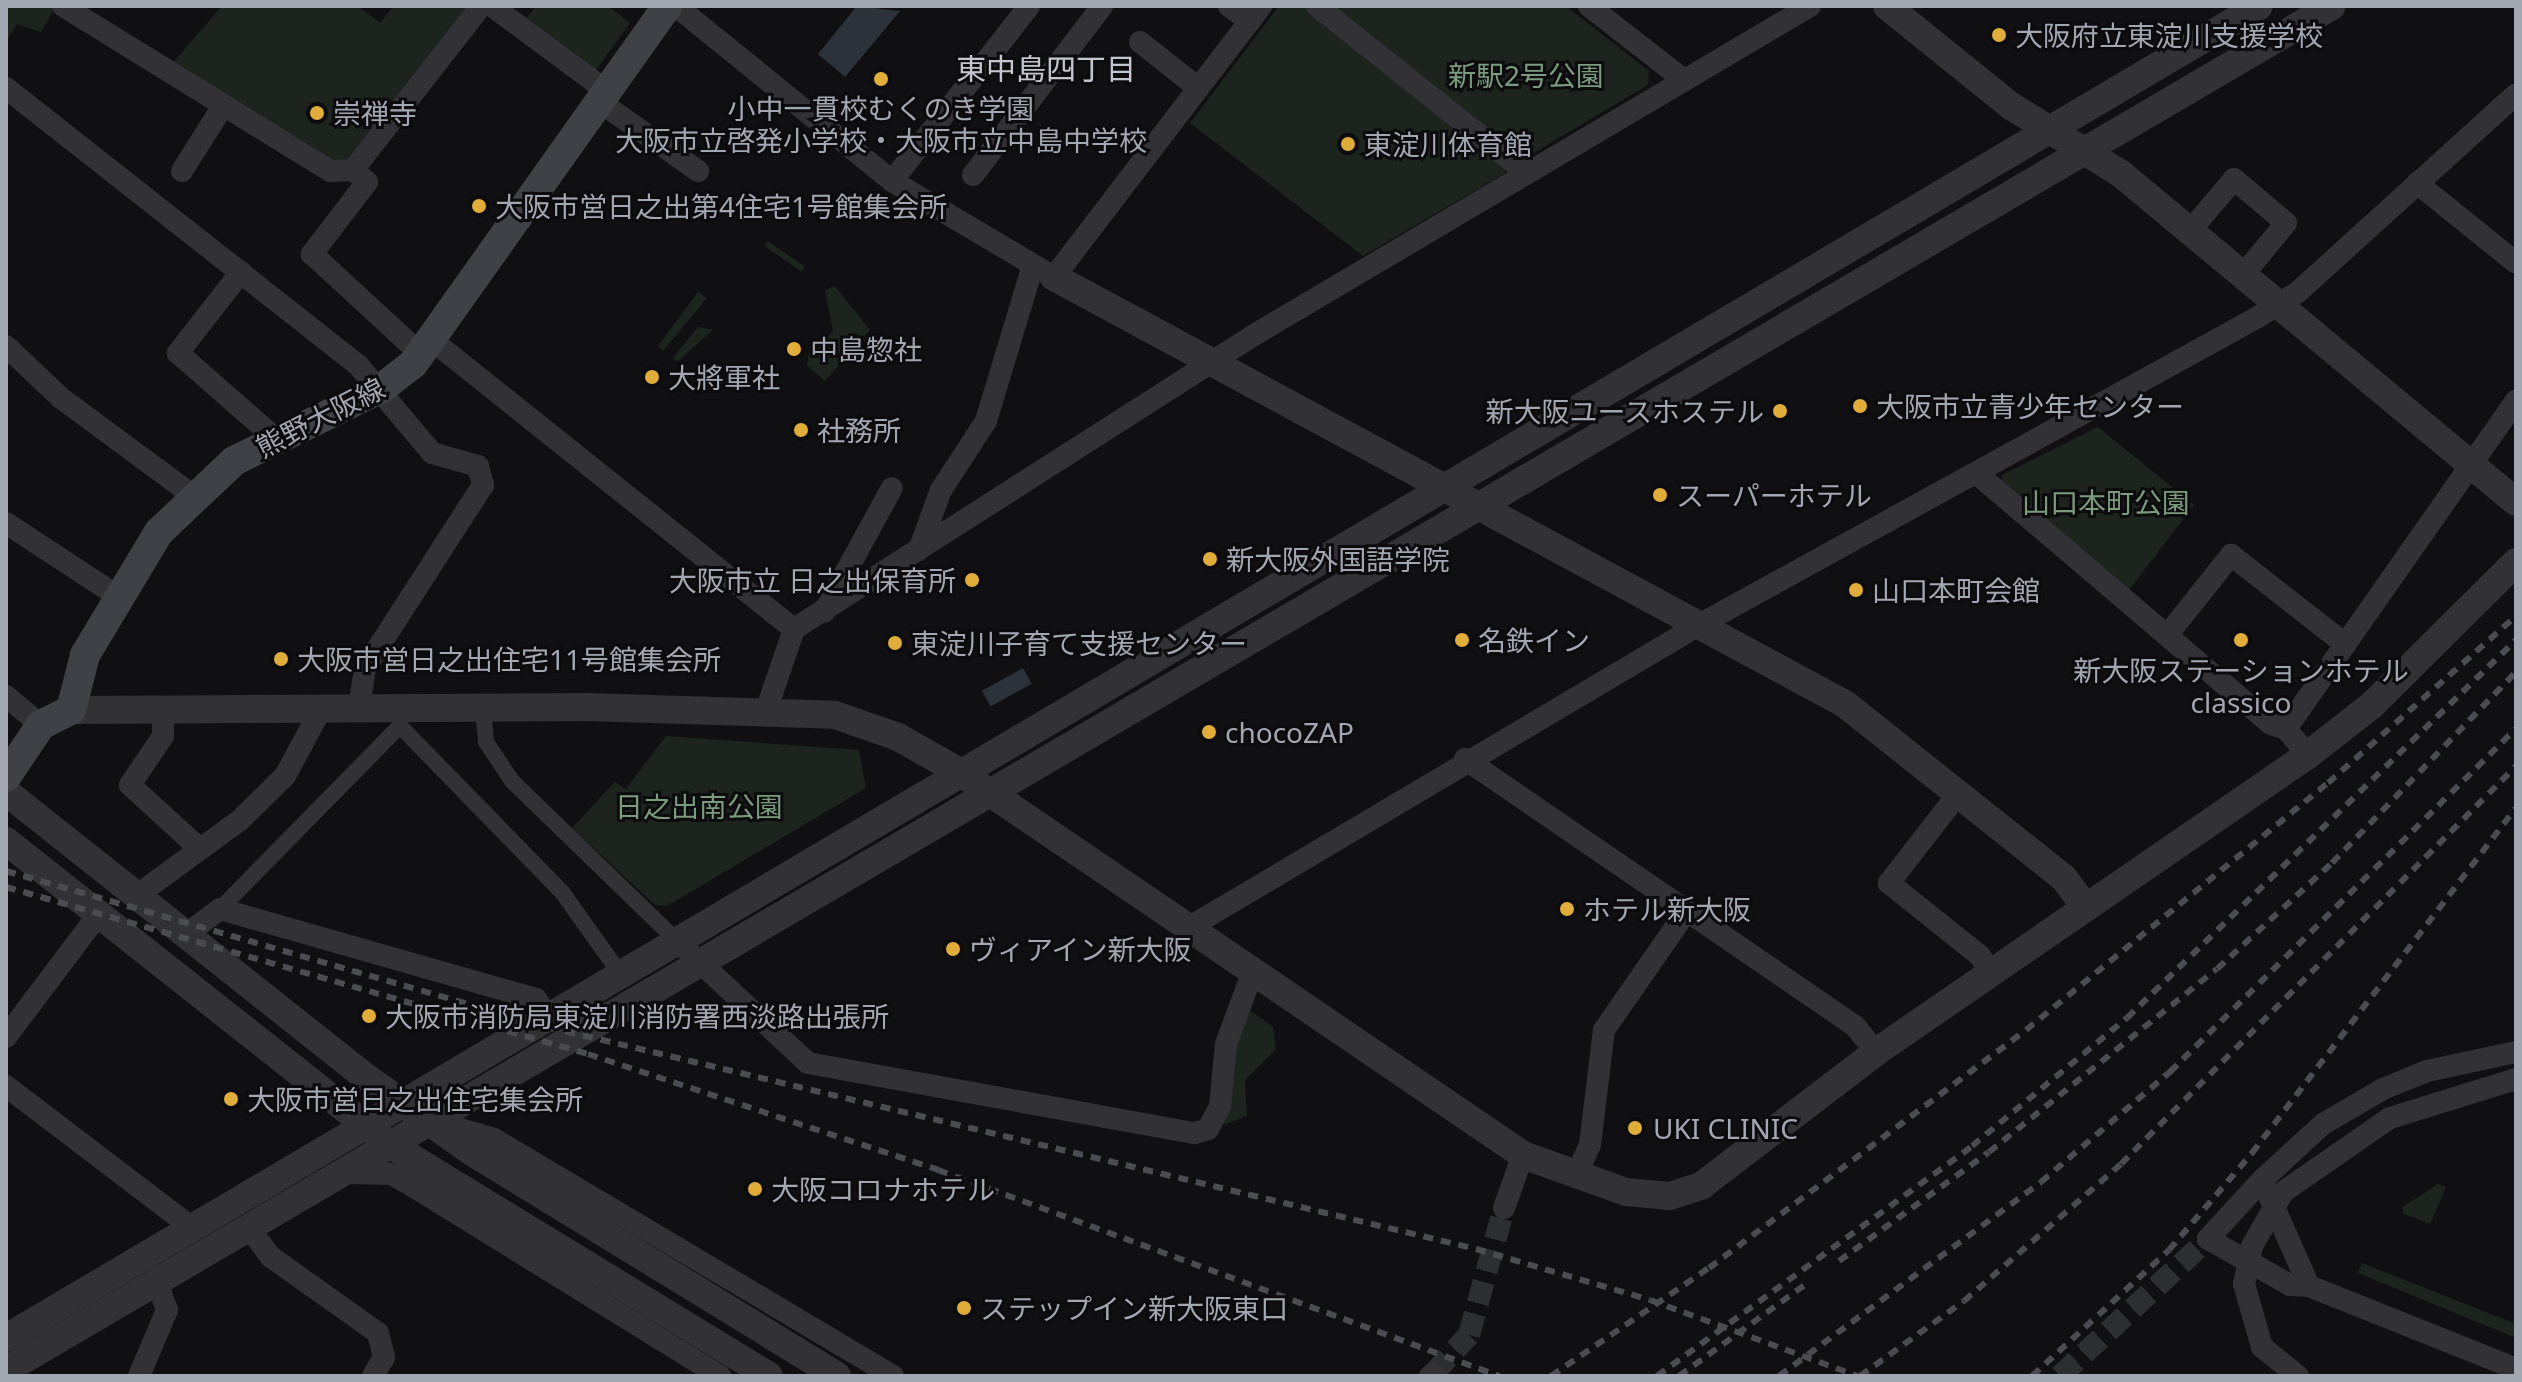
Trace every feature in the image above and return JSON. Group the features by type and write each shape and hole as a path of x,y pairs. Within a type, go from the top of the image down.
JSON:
{"main road":[{"name":"熊野大阪線","path":"71,710 78,670 119,597 192,495 275,438 382,388 428,348 667,6"},
{"path":"6,777 41,725 71,710"}],"street":[{"path":"63,6 330,171 353,170 367,182 312,254 428,348 794,629"},
{"path":"353,170 481,6"},
{"path":"492,6 698,171"},
{"path":"676,6 892,181 1043,271 1845,704 2064,878 2086,908"},
{"path":"892,181 1029,6"},
{"path":"973,175 1102,6"},
{"path":"919,550 941,490 986,421 1043,271 1198,88 1256,14 1229,6"},
{"path":"1317,6 1527,173"},
{"path":"1589,6 1684,80"},
{"path":"767,708 794,629 1213,363 1810,6"},
{"path":"1887,6 2050,130 2090,150 2244,274 2516,502"},
{"path":"6,1338 194,1229 401,1102 958,771 2259,6"},
{"path":"6,1370 996,796 2332,6"},
{"path":"1140,42 1198,88"},
{"path":"6,88 241,272 382,388 432,453 478,466 483,485 365,668 359,708"},
{"path":"1188,928 1465,759 1699,625 2279,304 2516,94"},
{"path":"182,171 223,106"},
{"path":"2190,231 2234,179 2286,223 2244,274"},
{"path":"2417,183 2516,263"},
{"path":"241,272 178,353 275,438"},
{"path":"6,346 61,398 192,495"},
{"path":"2286,729 2469,463 2516,400"},
{"path":"1976,473 2169,633 2271,724 2286,729 2308,755"},
{"path":"824,612 892,488"},
{"path":"6,523 119,597"},
{"path":"2169,633 2231,555 2345,644"},
{"path":"71,710 320,711 359,708 400,717 483,707 767,708 869,726 958,771 1523,1155 1575,1177 1626,1192 1686,1193 1876,1052 2308,755 2372,705 2516,562"},
{"path":"6,696 41,725"},
{"path":"483,707 486,742 512,781 808,1063 1195,1133 1208,1129 1220,1106 1226,1044 1253,971"},
{"path":"163,711 163,736 130,785 200,849"},
{"path":"136,896 200,849 285,776 320,711"},
{"path":"188,933 220,909 400,717"},
{"path":"400,717 562,892 619,972"},
{"path":"1465,759 1855,1026 1876,1052"},
{"path":"6,792 401,1102 437,1122 472,1152 837,1376"},
{"path":"1958,794 1889,883 1980,956 1991,973"},
{"path":"6,841 364,1126 769,1376"},
{"path":"6,862 40,867"},
{"path":"220,909 536,999 547,1016"},
{"path":"1575,1177 1590,1145 1604,1030 1686,912"},
{"path":"6,1037 98,915"},
{"path":"2516,1052 2427,1071 2383,1089 2323,1124 2262,1180 2208,1239 2290,1285 2309,1286 2516,1369"},
{"path":"2298,1376 2271,1359 2247,1306 2252,1246 2277,1200 2312,1165 2390,1118 2516,1079"},
{"path":"6,1086 194,1229"},
{"path":"437,1122 494,1139 893,1376"},
{"path":"1504,1208 1523,1155"},
{"path":"342,1173 391,1174 720,1376"},
{"path":"2262,1180 2309,1286"},
{"path":"249,1228 271,1257 378,1333 384,1357 373,1376"},
{"path":"139,1376 167,1310 157,1282"}],"green space":[{"path":"6,6 55,8 41,32 17,24 6,42"},
{"name":"崇禅寺","path":"222,6 358,6 380,23 394,6 469,6 346,161 334,166 171,65"},
{"path":"536,6 608,6 630,23 596,70 526,18"},
{"name":"東淀川体育館","path":"1279,6 1306,6 1506,164 1505,173 1363,256 1190,123"},
{"name":"新駅2号公園","path":"1329,6 1566,6 1649,71 1648,85 1522,160"},
{"path":"768,241 805,267 801,272 765,246"},
{"path":"835,286 870,330 825,381 807,366 811,342 819,346 833,331 825,290"},
{"path":"698,292 707,298 663,351 658,346"},
{"path":"698,327 713,330 677,362 673,358"},
{"name":"山口本町公園","path":"2098,427 2194,505 2129,590 2001,486 2002,475"},
{"name":"日之出南公園","path":"666,736 859,750 866,788 667,906 655,905 572,828 615,782 626,789"},
{"path":"1244,1006 1273,1027 1276,1049 1245,1080 1247,1116 1226,1124 1220,1122"},
{"path":"2438,1184 2446,1187 2430,1224 2404,1214 2402,1207"},
{"path":"2362,1263 2516,1324 2516,1338 2358,1273"}],"shaded area":[{"path":"857,6 900,11 845,77 818,54"},
{"path":"1023,668 1032,684 991,707 982,691"}],"tunnel":[{"path":"1433,1374 1469,1335 1504,1208"},
{"path":"2060,1376 2208,1239"}],"railway":[{"path":"1551,1376 1709,1268 2026,1030 2328,783 2516,616"},
{"path":"1657,1376 1972,1146 2127,1018 2516,640"},
{"path":"1839,1261 1989,1152 2217,969 2332,863 2516,672"},
{"path":"1779,1376 2041,1182 2170,1072 2516,729"},
{"path":"1860,1376 1964,1301 2121,1164 2516,766"},
{"path":"2032,1376 2169,1250 2252,1153 2516,808"},
{"path":"6,871 548,1027 1476,1249 1650,1300 1858,1376"},
{"path":"6,887 588,1054 938,1170 1499,1376"},
{"path":"1679,1376 1809,1282"}],"place":[{"name":"大阪府立東淀川支援学校","path":"1999,35"},
{"name":"小中一貫校むくのき学園 大阪市立啓発小学校・大阪市立中島中学校","path":"881,79"},
{"name":"崇禅寺","path":"317,113"},
{"name":"東淀川体育館","path":"1348,144"},
{"name":"大阪市営日之出第4住宅1号館集会所","path":"479,206"},
{"name":"中島惣社","path":"794,349"},
{"name":"大將軍社","path":"652,377"},
{"name":"大阪市立青少年センター","path":"1860,406"},
{"name":"新大阪ユースホステル","path":"1780,411"},
{"name":"社務所","path":"801,430"},
{"name":"スーパーホテル","path":"1660,495"},
{"name":"新大阪外国語学院","path":"1210,559"},
{"name":"大阪市立 日之出保育所","path":"972,580"},
{"name":"山口本町会館","path":"1856,590"},
{"name":"名鉄イン","path":"1462,640"},
{"name":"新大阪ステーションホテル classico","path":"2241,640"},
{"name":"東淀川子育て支援センター","path":"895,643"},
{"name":"大阪市営日之出住宅11号館集会所","path":"281,659"},
{"name":"chocoZAP","path":"1209,732"},
{"name":"ホテル新大阪","path":"1567,909"},
{"name":"ヴィアイン新大阪","path":"953,949"},
{"name":"大阪市消防局東淀川消防署西淡路出張所","path":"369,1016"},
{"name":"大阪市営日之出住宅集会所","path":"231,1099"},
{"name":"UKI CLINIC","path":"1635,1128"},
{"name":"大阪コロナホテル","path":"755,1189"},
{"name":"ステップイン新大阪東口","path":"964,1308"}],"district":[{"name":"東中島四丁目","path":"1046,69"}]}
